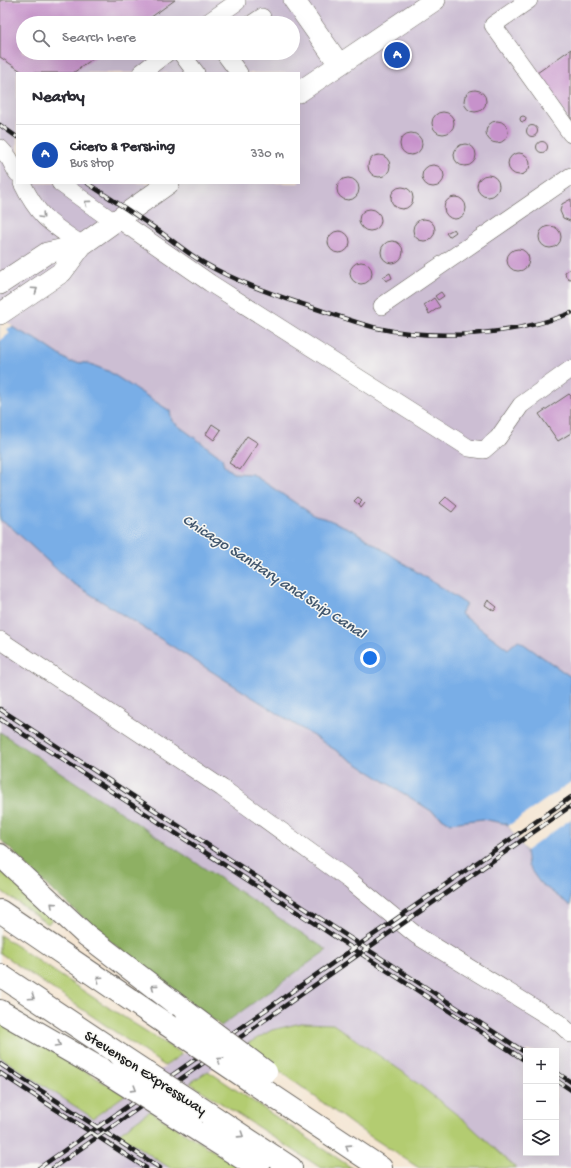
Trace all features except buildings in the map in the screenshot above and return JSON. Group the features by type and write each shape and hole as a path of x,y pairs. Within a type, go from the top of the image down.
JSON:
{"highway":[{"path":"0,855 86,935 185,1011 259,1077 294,1111 381,1168"},
{"path":"0,911 166,1024 259,1077"},
{"name":"Stevenson Expressway","path":"0,976 120,1055 200,1120 291,1168"},
{"path":"0,1011 102,1069 200,1120 258,1168"}],"main road":[{"path":"294,0 339,64"},
{"path":"300,91 435,0"},
{"path":"1,313 62,272 82,245 168,184"},
{"path":"0,284 47,253 82,245"}],"lane":[{"path":"529,0 493,25 571,134"},
{"path":"217,16 237,1"},
{"path":"142,72 158,60"},
{"path":"186,60 195,72"},
{"path":"229,60 238,72"},
{"path":"0,148 16,154"},
{"path":"0,148 10,158 16,171"},
{"path":"382,306 571,176"},
{"path":"22,184 32,203 42,216 52,225 82,245"},
{"path":"61,184 210,283 468,448 484,450 498,438 521,406 571,369"},
{"path":"0,640 222,788 355,885 416,935 559,1023 571,1034"}],"shaded area":[{"path":"0,0 571,0 571,677 518,640 508,649 461,614 466,604 353,530 327,519 315,516 252,474 233,473 224,466 222,458 172,421 87,363 70,362 39,341 17,330 0,319"},
{"path":"0,520 450,823 483,819 507,824 526,851 528,866 540,883 571,906 571,1168 516,1168 465,1121 403,1072 334,1024 301,1023 272,1030 250,1042 118,1134 170,1168 0,1168 0,1057 94,1118 327,950 0,732"}],"green space":[{"path":"0,732 327,950 221,1026 112,943 47,886 0,839"},
{"path":"0,869 52,919 48,924 0,890"},
{"path":"0,935 100,1002 182,1054 165,1066 0,953"},
{"path":"0,1020 125,1095 93,1118 0,1057"},
{"path":"301,1023 333,1024 403,1072 465,1121 516,1168 419,1168 353,1125 245,1045 272,1030"},
{"path":"208,1071 352,1168 321,1168 190,1083"},
{"path":"150,1111 241,1168 170,1168 118,1134"}],"water":[{"name":"Chicago Sanitary and Ship Canal","path":"0,319 17,330 39,341 70,362 87,363 108,371 170,411 172,421 222,458 224,466 233,473 252,474 315,516 327,519 353,530 466,604 461,614 508,649 518,640 571,677 571,906 540,883 528,866 526,851 507,824 483,819 450,823 68,580 11,527 0,520"}],"pier":[{"path":"0,317 13,326 7,329 10,333 0,341"},
{"path":"571,782 571,819 526,851 508,826"}],"railway":[{"path":"0,125 16,136"},
{"path":"88,184 197,259 216,269 265,291 368,326 400,332 424,334 475,334 525,326 571,313"},
{"path":"0,709 523,1051"},
{"path":"0,719 523,1059"},
{"path":"39,1168 571,797"},
{"path":"53,1168 571,806"},
{"path":"0,1064 160,1168"},
{"path":"0,1073 146,1168"},
{"path":"559,1074 571,1082"},
{"path":"559,1082 571,1090"}],"place":[{"name":"Cicero & Pershing","path":"397,55"}]}
